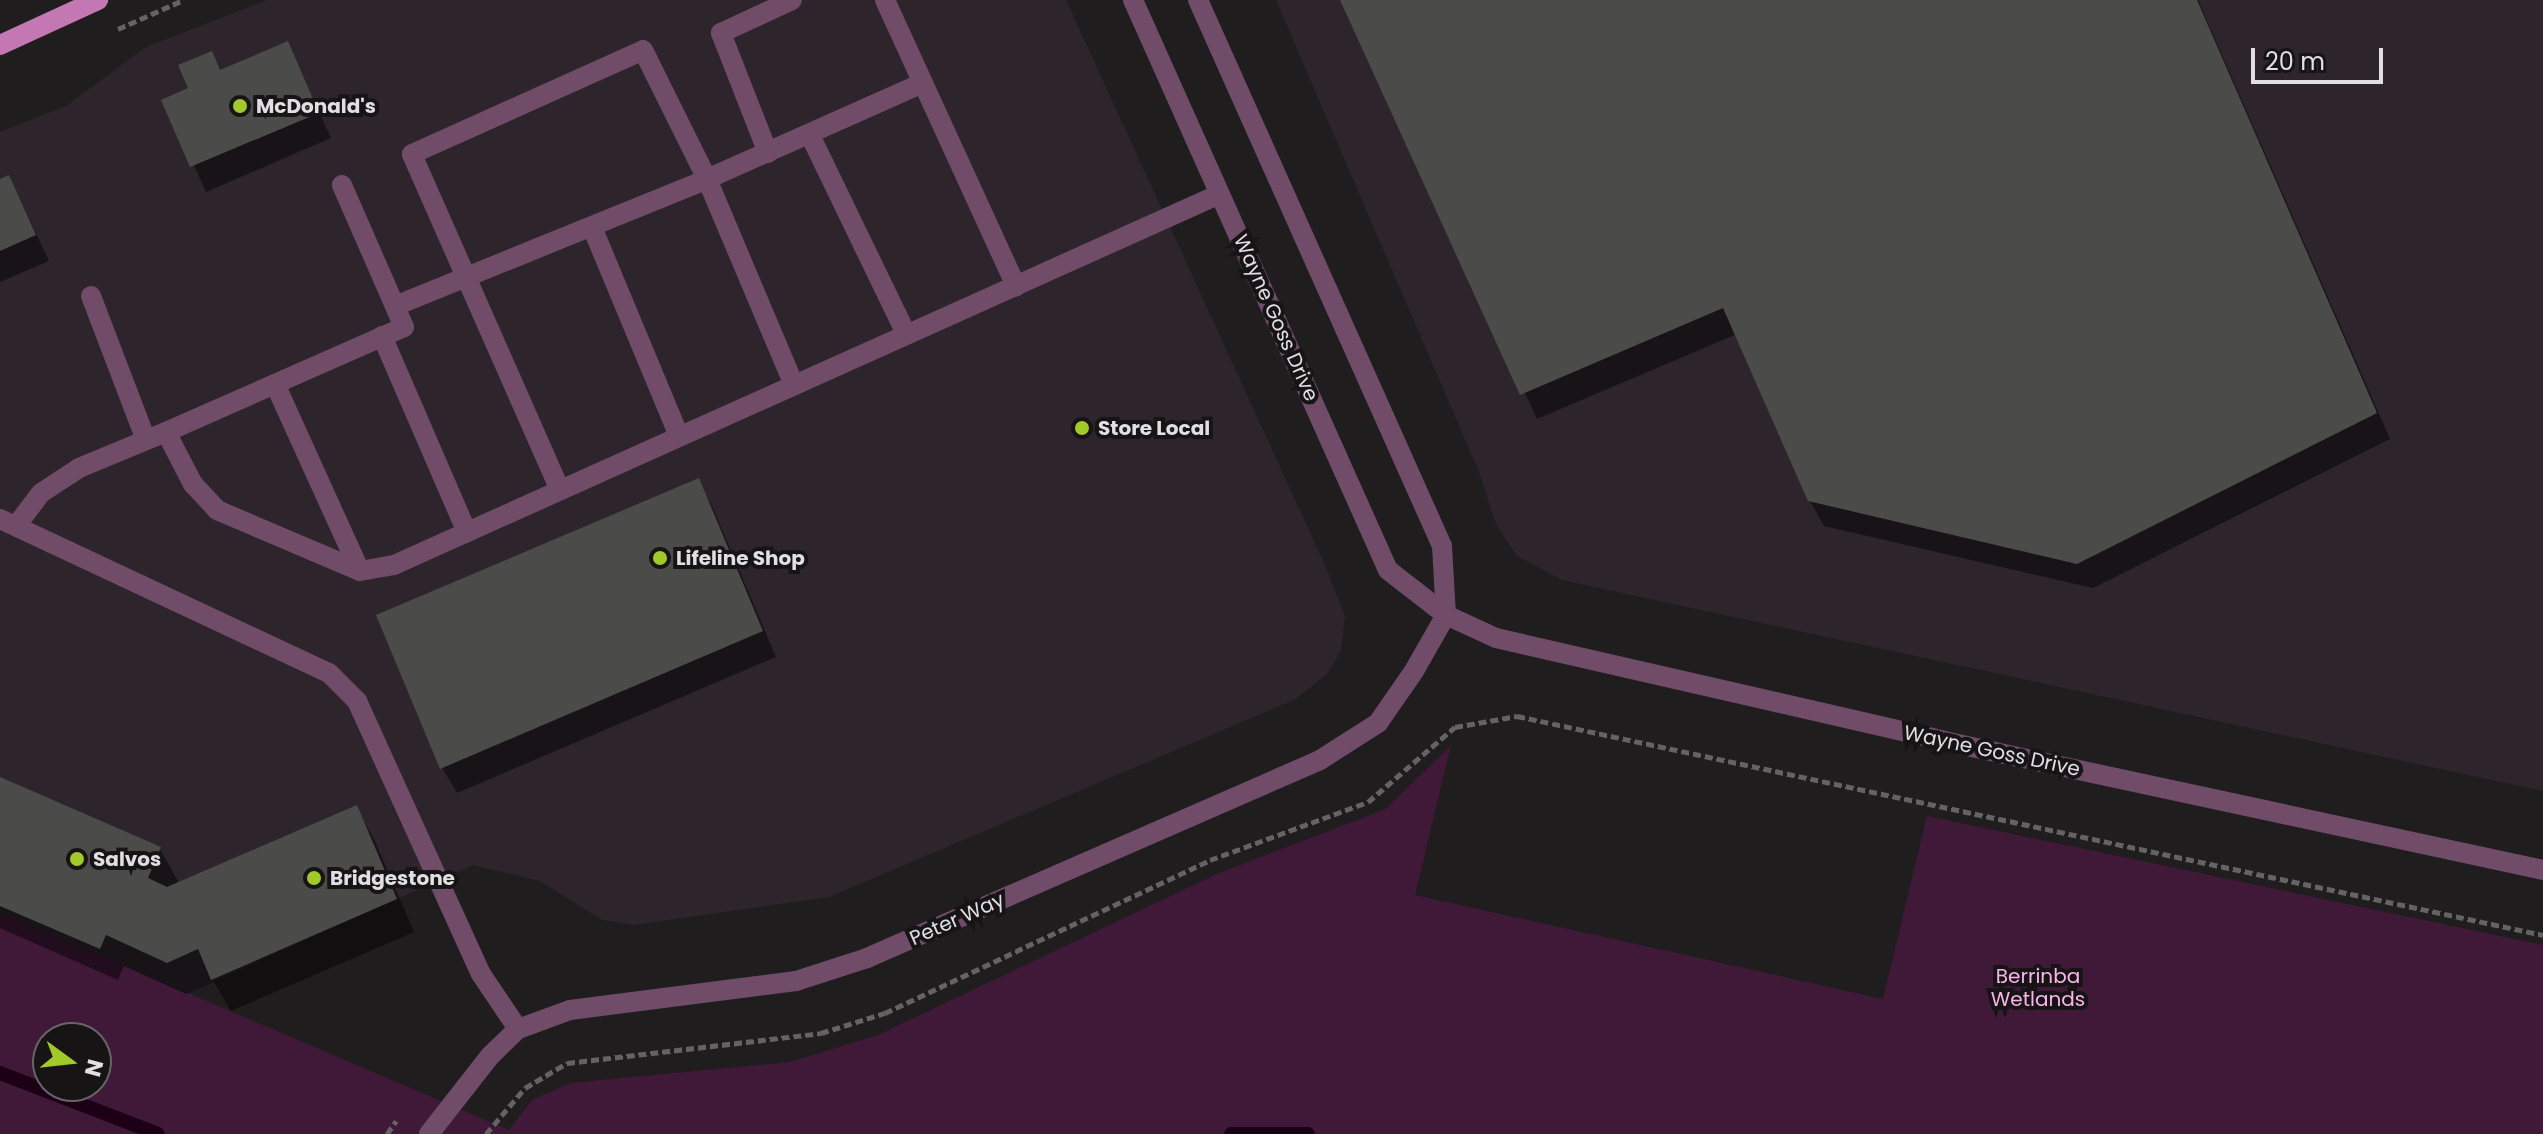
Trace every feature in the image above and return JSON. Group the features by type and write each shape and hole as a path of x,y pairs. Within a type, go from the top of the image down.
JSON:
{"main road":[{"path":"0,45 98,0"}],"street":[{"path":"768,153 721,33 792,0"},
{"path":"885,0 1016,286"},
{"name":"Wayne Goss Drive","path":"1133,0 1388,570 1446,615 1496,638 1526,645 1959,745 2543,870"},
{"path":"1198,0 1442,546 1446,615"},
{"path":"560,490 412,154 643,50 707,179 794,385"},
{"path":"395,306 707,179 923,83"},
{"path":"810,135 906,334"},
{"path":"342,185 404,327 79,468 41,493 8,523 329,673 357,701 481,974 518,1029"},
{"path":"166,432 193,484 217,510 360,571 394,565 1220,194"},
{"path":"592,227 679,436"},
{"path":"91,296 146,440"},
{"path":"382,336 467,532"},
{"path":"275,384 360,571"},
{"name":"Peter Way","path":"429,1134 490,1056 518,1029 570,1010 796,981 867,958 1320,760 1378,723 1414,671 1446,615"}],"path":[{"path":"1455,727 1517,716 2543,935"},
{"path":"387,1134 396,1121"}],"shaded area":[{"path":"268,0 1066,0 1324,563 1345,616 1341,650 1328,673 1296,699 829,897 633,925 602,920 540,881 473,865 188,993 0,913 0,132 66,106 146,47"},
{"path":"1276,0 2543,0 2543,791 1562,580 1517,556 1496,524 1479,472"}],"green space":[{"name":"Berrinba Wetlands","path":"1451,745 1415,895 1883,999 1927,816 2543,945 2543,1134 0,1134 0,913 509,1130 532,1100 571,1083 790,1062 878,1035 1219,873 1386,809"}],"building":[{"path":"1340,0 2197,0 2377,413 2077,564 1808,501 1723,308 1520,395"},
{"name":"McDonald's","path":"288,41 319,113 190,167 161,100 188,88 178,65 212,51 220,70"},
{"path":"9,175 36,235 0,251 0,179"},
{"path":"699,478 763,631 440,769 376,615"},
{"path":"0,777 161,847 148,878 167,887 357,805 397,899 211,980 198,949 167,963 106,935 100,949 0,906"}],"waterway":[{"path":"0,1073 158,1134"},
{"path":"1231,1134 1308,1134"}],"place":[{"name":"McDonald's","path":"240,106"},
{"name":"Store Local","path":"1082,428"},
{"name":"Lifeline Shop","path":"660,558"},
{"name":"Salvos","path":"77,859"},
{"name":"Bridgestone","path":"314,878"}]}
